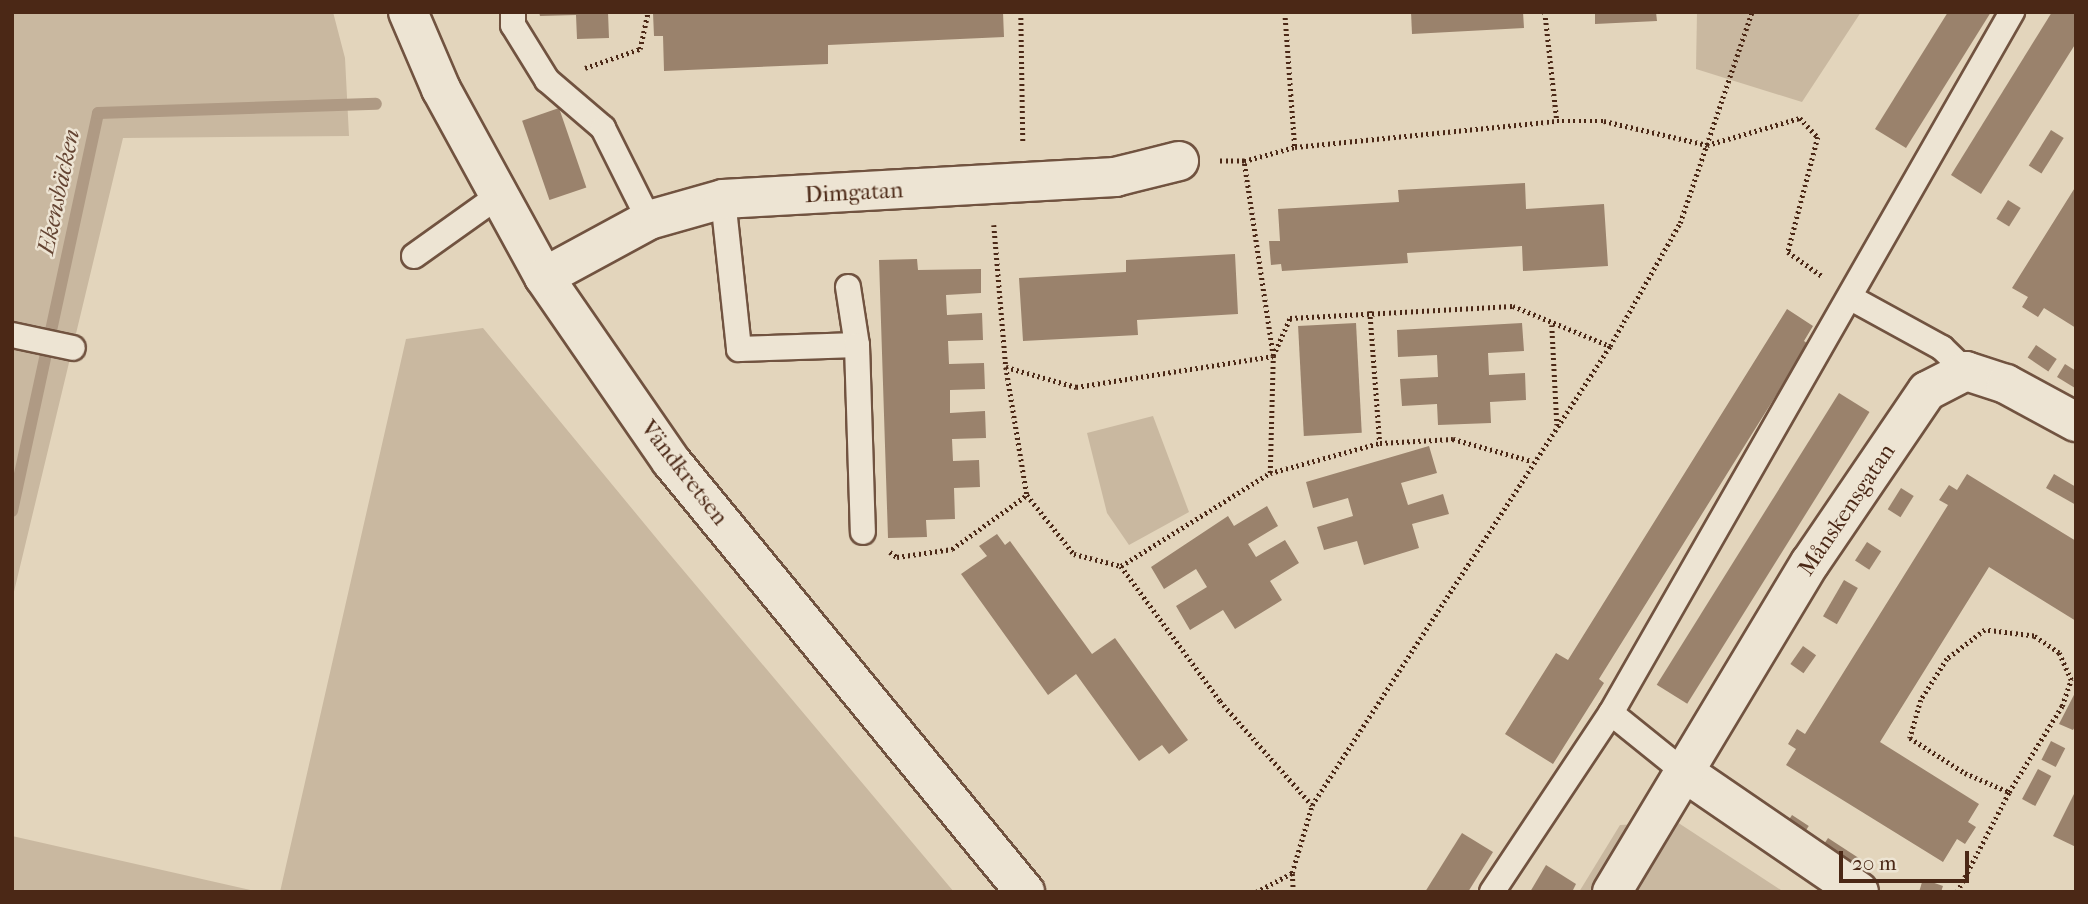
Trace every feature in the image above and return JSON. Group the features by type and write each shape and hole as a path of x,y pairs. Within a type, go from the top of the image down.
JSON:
{"street":[{"name":"Vändkretsen","path":"408,12 441,89 544,277 671,461 1024,892"},
{"name":"Dimgatan","path":"544,277 649,220 723,199 1115,177 1179,160"},
{"path":"1966,371 2006,384 2076,422"},
{"name":"Månskensgatan","path":"1612,892 1810,563 1927,391 1966,371"},
{"path":"1684,772 1858,892"}],"lane":[{"path":"513,12 513,25 547,80 603,128 649,220"},
{"path":"1492,892 1611,713 1851,298 2012,12"},
{"path":"414,256 500,194"},
{"path":"723,199 739,349 857,345"},
{"path":"848,287 857,345 863,532"},
{"path":"1851,298 1942,348 1966,371"},
{"path":"12,335 73,348"},
{"path":"1611,713 1684,772"}],"path":[{"path":"547,80 640,49 648,12"},
{"path":"1021,12 1024,182"},
{"path":"1285,12 1296,147"},
{"path":"1545,12 1557,121"},
{"path":"1293,892 1292,873 1312,805 1532,461 1610,346 1680,223 1752,12"},
{"path":"1179,160 1244,161 1296,147 1557,121 1604,121 1707,145 1800,118 1818,136 1788,252 1851,298"},
{"path":"1244,161 1273,356 1270,473"},
{"path":"998,250 1006,367 1027,495 1074,554 1121,566 1220,701 1312,805"},
{"path":"1273,356 1290,318 1370,311 1513,306 1552,325 1610,346"},
{"path":"1370,311 1380,443"},
{"path":"1552,325 1557,426"},
{"path":"1006,367 1076,387 1273,356"},
{"path":"1121,566 1270,473 1380,443 1453,439 1532,461"},
{"path":"863,532 897,557 952,549 1027,495"},
{"path":"1957,892 2009,792 2062,706 2071,680 2059,653 2034,636 1984,630 1947,659 1921,699 1910,738 1965,773 2009,792"},
{"path":"1256,892 1292,873"}],"shaded area":[{"path":"12,12 333,12 345,58 349,136 123,138 12,600"},
{"path":"1697,12 1861,12 1802,102 1696,69"},
{"path":"483,328 954,892 280,892 406,339"},
{"path":"1153,416 1189,512 1129,545 1107,513 1087,433"},
{"path":"1677,822 1784,892 1579,892 1620,825"},
{"path":"12,836 259,892 12,892"}],"building":[{"path":"539,12 608,12 609,38 577,39 576,15 540,16"},
{"path":"1003,12 1004,37 828,45 828,64 664,71 663,36 654,36 653,13"},
{"path":"1411,12 1523,12 1524,28 1412,34"},
{"path":"1595,12 1656,12 1657,21 1595,24"},
{"path":"1948,12 1991,12 1906,148 1875,129"},
{"path":"2052,12 2076,12 2076,43 1981,194 1951,175"},
{"path":"559,108 586,187 549,200 522,121"},
{"path":"2051,130 2064,138 2041,174 2029,166"},
{"path":"1525,183 1526,209 1604,204 1608,266 1523,271 1522,246 1407,253 1408,263 1282,271 1281,264 1271,265 1269,241 1280,241 1278,209 1399,202 1398,190"},
{"path":"2076,186 2076,328 2044,308 2038,317 2022,307 2028,297 2012,288"},
{"path":"2008,200 2021,208 2009,227 1996,219"},
{"path":"1235,254 1238,314 1137,320 1138,335 1023,341 1019,278 1126,272 1126,260"},
{"path":"917,259 918,270 981,269 981,293 946,295 947,315 982,313 983,340 948,341 949,364 984,363 985,389 950,390 950,413 985,411 986,438 952,439 953,461 979,460 980,487 954,488 955,519 926,520 927,537 888,538 879,260"},
{"path":"1787,309 1813,326 1804,341 1808,344 1599,679 1604,683 1553,764 1505,734 1556,653 1568,660"},
{"path":"1356,323 1362,433 1304,436 1298,326"},
{"path":"1522,323 1524,351 1488,353 1489,375 1525,373 1526,400 1490,402 1491,423 1438,425 1437,404 1402,406 1400,379 1438,377 1437,355 1398,357 1397,330"},
{"path":"2036,345 2057,359 2048,371 2028,357"},
{"path":"2065,364 2076,371 2075,388 2057,377"},
{"path":"1839,393 1870,412 1687,704 1657,685"},
{"path":"1429,446 1437,473 1401,483 1408,505 1443,494 1449,514 1412,524 1419,548 1364,565 1357,541 1324,550 1317,527 1353,516 1348,498 1313,508 1306,482"},
{"path":"1967,474 2076,541 2076,621 1989,567 1880,742 1979,804 1968,822 1976,827 1965,844 1957,839 1943,862 1786,765 1796,749 1788,744 1797,729 1805,734 1948,505 1939,500 1949,485 1957,490"},
{"path":"2054,474 2076,487 2076,505 2046,488"},
{"path":"1901,488 1914,496 1900,517 1888,509"},
{"path":"1267,506 1278,526 1248,544 1256,557 1285,540 1299,563 1270,581 1282,600 1235,629 1223,610 1190,630 1176,606 1207,587 1196,569 1164,589 1151,567 1228,516 1234,526"},
{"path":"997,534 1005,545 1010,541 1092,654 1115,638 1188,740 1169,754 1162,745 1139,761 1076,674 1048,695 961,574 987,556 979,546"},
{"path":"1867,542 1881,551 1869,570 1855,560"},
{"path":"1844,580 1858,588 1837,624 1823,616"},
{"path":"1803,646 1816,655 1803,673 1790,664"},
{"path":"2076,691 2076,725 2073,730 2059,724"},
{"path":"2051,741 2065,748 2056,767 2041,760"},
{"path":"2038,769 2051,776 2035,806 2022,799"},
{"path":"2076,790 2076,847 2053,836"},
{"path":"1792,815 1809,826 1800,839 1783,828"},
{"path":"1462,833 1493,852 1468,892 1425,892"},
{"path":"1828,838 1864,861 1856,874 1820,851"},
{"path":"1546,865 1576,884 1572,892 1530,892"},
{"path":"1923,879 1943,886 1941,892 1919,892"}],"waterway":[{"name":"Ekensbäcken","path":"12,511 98,113 376,104"}]}
